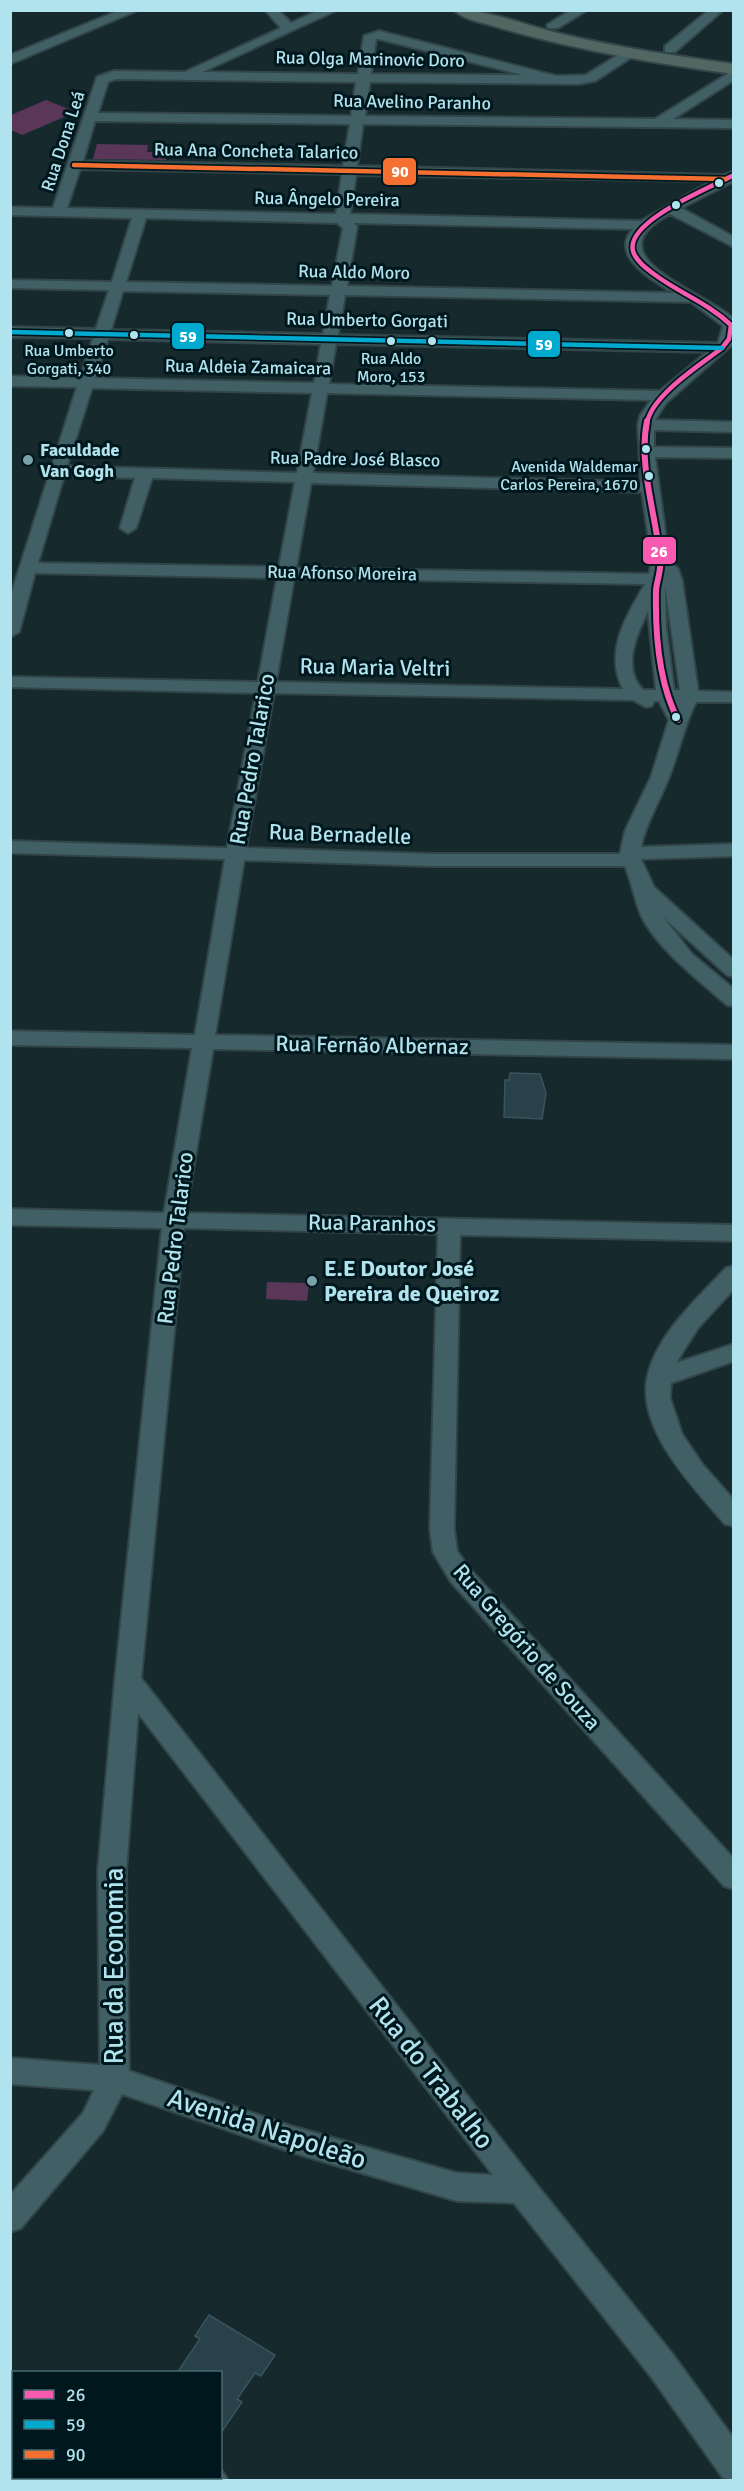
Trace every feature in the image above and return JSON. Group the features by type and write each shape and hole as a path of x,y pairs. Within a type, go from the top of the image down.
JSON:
{"main road":[{"path":"462,10 541,35 631,53 734,69"},
{"path":"502,10 552,25 670,49 734,57"}],"street":[{"path":"10,60 106,15 132,10"},
{"path":"271,10 282,23 291,28"},
{"path":"184,75 331,10"},
{"path":"552,25 581,10"},
{"path":"670,49 717,10"},
{"name":"Rua Pedro Talarico","path":"128,1680 174,1220 234,855 350,227 342,219 370,36 376,34 556,80"},
{"name":"Rua Olga Marinovic Doro","path":"102,80 122,74 556,80 590,78 631,53"},
{"path":"658,123 734,74"},
{"name":"Rua Dona Leá","path":"59,212 102,80"},
{"name":"Rua Avelino Paranho","path":"89,117 734,124"},
{"name":"Rua Ana Concheta Talarico","path":"74,165 729,177"},
{"path":"678,720 636,696 626,681 623,665 623,647 631,624 656,579 661,561 646,452 646,425 652,410 665,396 722,348 729,339 731,325 719,312 649,273 636,261 632,253 633,242 642,225 729,177"},
{"path":"670,208 734,243"},
{"name":"Rua Ângelo Pereira","path":"11,214 59,212 642,225"},
{"path":"10,632 57,471 140,214"},
{"name":"Rua Aldo Moro","path":"10,284 696,298"},
{"name":"Rua Umberto Gorgati","path":"10,332 722,348"},
{"name":"Rua Aldeia Zamaicara","path":"10,381 665,396"},
{"path":"646,425 734,427"},
{"path":"646,452 734,453"},
{"name":"Rua Padre José Blasco","path":"57,471 652,487"},
{"path":"128,528 145,473"},
{"path":"661,561 669,569 673,580 688,672 689,697 678,720 669,755 636,831 631,856 645,890 649,911 663,932 685,958 734,1000"},
{"name":"Rua Afonso Moreira","path":"28,567 656,579"},
{"path":"656,579 667,697 678,720"},
{"name":"Rua Maria Veltri","path":"10,682 734,697"},
{"name":"Rua Bernadelle","path":"10,847 431,860 631,856 734,850"},
{"path":"645,890 734,971"},
{"name":"Rua Fernão Albernaz","path":"10,1038 734,1052"},
{"name":"Rua Paranhos","path":"10,1217 734,1233"},
{"name":"Rua Gregório de Souza","path":"449,1225 442,1529 445,1552 460,1575 734,1878"},
{"path":"734,1275 674,1346 659,1378 658,1399 679,1451 734,1517"},
{"path":"659,1378 734,1352"},
{"name":"Rua da Economia","path":"10,2218 93,2122 114,2079 112,1871 128,1680"},
{"name":"Rua do Trabalho","path":"128,1680 522,2190 663,2367 734,2467"},
{"name":"Avenida Napoleão","path":"10,2071 114,2079 291,2139 457,2187 522,2190"}],"shaded area":[{"path":"46,100 76,112 22,135 11,130 11,115"},
{"path":"97,144 148,145 147,152 169,152 166,160 93,159"},
{"path":"267,1282 309,1283 307,1301 266,1299"}],"building":[{"path":"510,1073 540,1074 546,1093 542,1119 504,1117 505,1080 509,1080"},
{"path":"209,2315 275,2355 261,2376 255,2373 237,2399 242,2402 222,2431 222,2371 178,2371 200,2339 195,2336"}],"transit line":[{"name":"90","path":"74,165 725,179"},
{"name":"26","path":"678,720 666,695 661,666 656,607 656,588 661,562 647,464 646,427 648,416 661,399 722,348 729,339 731,325 719,313 659,278 642,265 633,251 635,236 650,219 734,175"},
{"name":"59","path":"10,332 722,348"}],"place":[{"name":"Rua Umberto Gorgati, 340","path":"69,333"},
{"name":"Rua Aldo Moro, 153","path":"391,341"},
{"name":"Faculdade Van Gogh","path":"28,460"},
{"name":"Avenida Waldemar Carlos Pereira, 1670","path":"649,476"},
{"name":"E.E Doutor José Pereira de Queiroz","path":"312,1281"}]}
